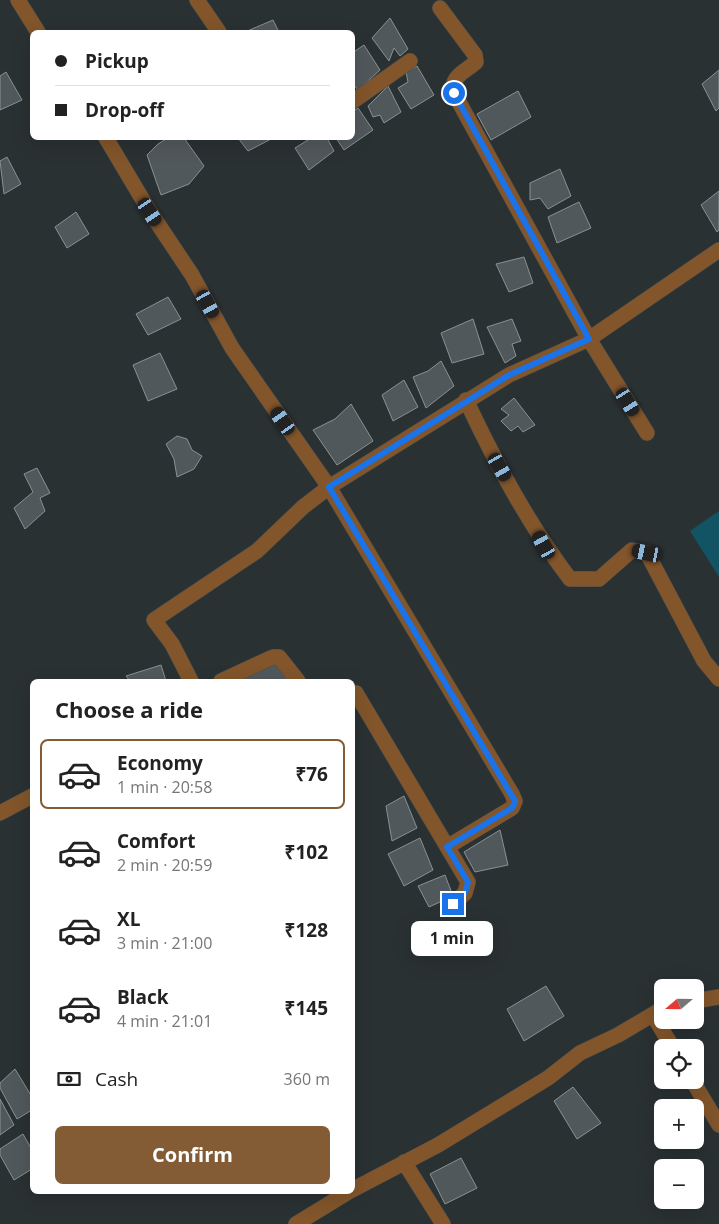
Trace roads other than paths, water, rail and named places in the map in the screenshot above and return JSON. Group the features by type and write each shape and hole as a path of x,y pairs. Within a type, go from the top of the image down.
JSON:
{"street":[{"path":"18,0 37,30"},
{"path":"197,0 219,30"},
{"path":"440,8 475,55 476,62 455,78 452,85 454,93 589,339 648,433"},
{"path":"355,100 410,61"},
{"path":"107,140 150,212 192,275 232,348 329,487 515,801 512,808 447,847"},
{"path":"190,679 172,644 154,620 257,551 303,507 329,487 509,375 589,339 719,250"},
{"path":"466,400 483,436 544,545 570,578 599,579 632,550 647,553 704,661 719,679"},
{"path":"225,679 273,657 279,657 296,679"},
{"path":"355,694 468,882 465,893 453,904"},
{"path":"0,813 30,797"},
{"path":"704,1000 719,997"},
{"path":"355,1187 438,1145 548,1078 580,1053 618,1035 654,1014"},
{"path":"698,1089 719,1124"},
{"path":"404,1162 443,1224"},
{"path":"296,1224 343,1194"}]}
